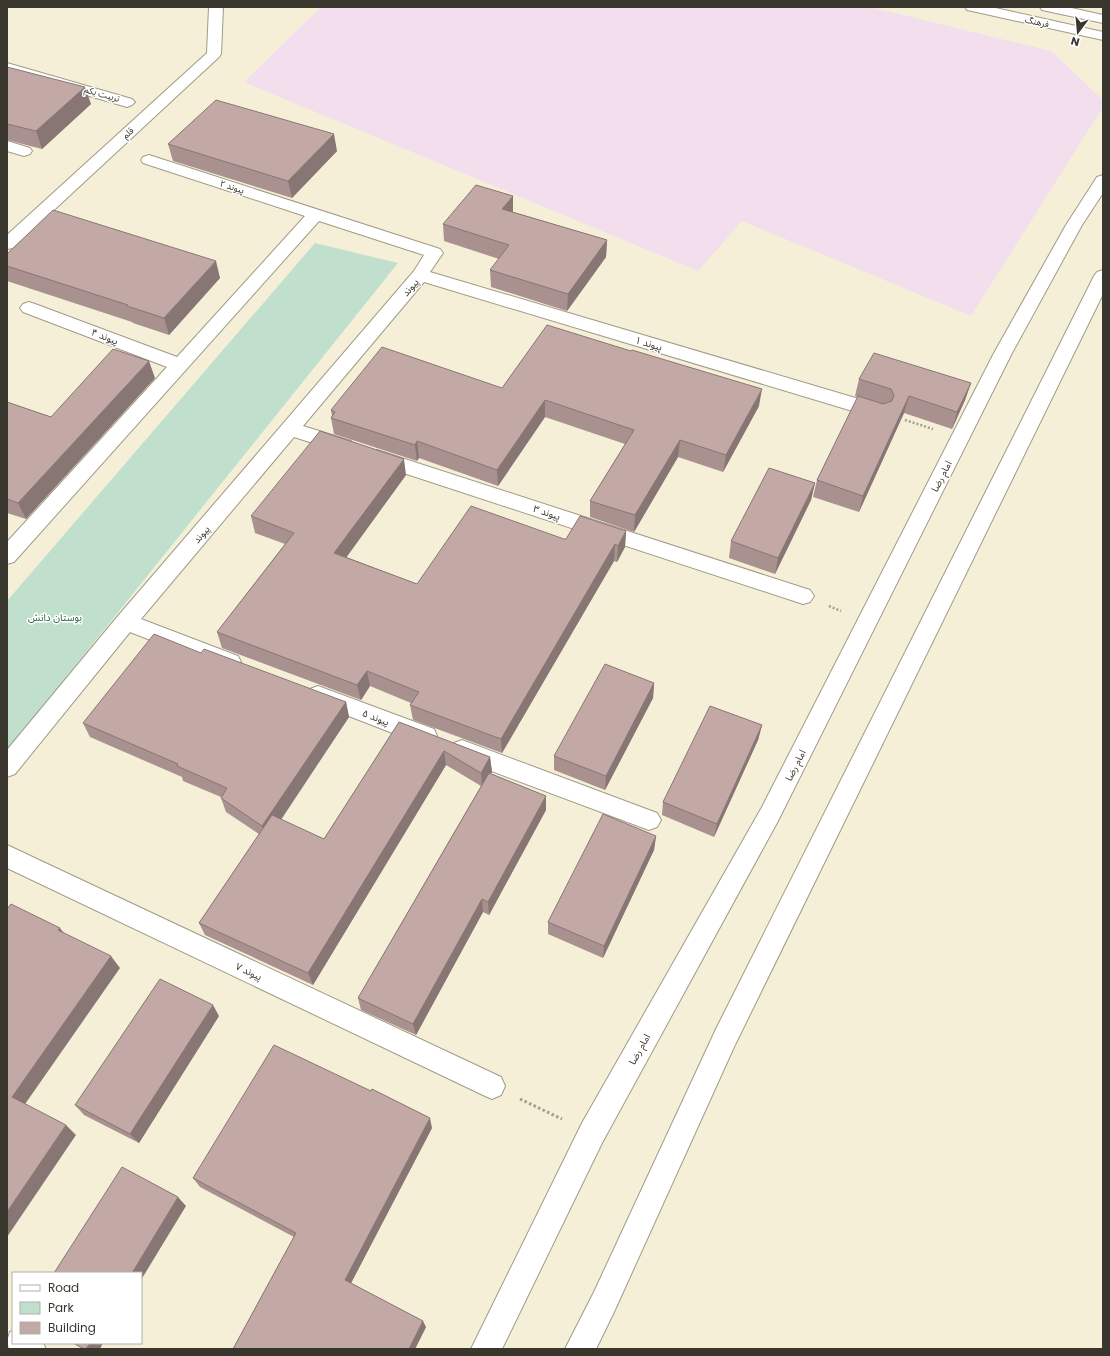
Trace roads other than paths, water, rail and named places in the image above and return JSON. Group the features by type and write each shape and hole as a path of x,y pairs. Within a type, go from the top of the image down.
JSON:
{"street":[{"name":"قلم","path":"7,244 214,54 216,7"},
{"name":"فرهنگ","path":"972,7 1103,36"},
{"name":"فرهنگ","path":"1047,7 1103,19"},
{"name":"تربیت یکم","path":"7,67 127,102"},
{"path":"7,146 24,151"},
{"name":"پیوند ۲","path":"149,160 315,215"},
{"name":"امام رضا","path":"486,1349 592,1133 770,814 1011,340 1074,226 1103,180"},
{"path":"7,556 16,533 181,365 315,215"},
{"name":"پیوند","path":"7,767 126,622 420,275 434,253 315,215"},
{"name":"پیوند ۱","path":"420,275 879,412"},
{"path":"580,1349 604,1302 725,1038 965,557 1103,276"},
{"name":"پیوند ۴","path":"29,308 181,365"},
{"name":"پیوند ۳","path":"290,428 803,596"},
{"path":"126,622 246,668"},
{"name":"پیوند ۵","path":"298,687 649,820"},
{"name":"پیوند ۷","path":"7,856 492,1086"}],"park label":[{"name":"بوستان دانش","path":"55,617"}]}
